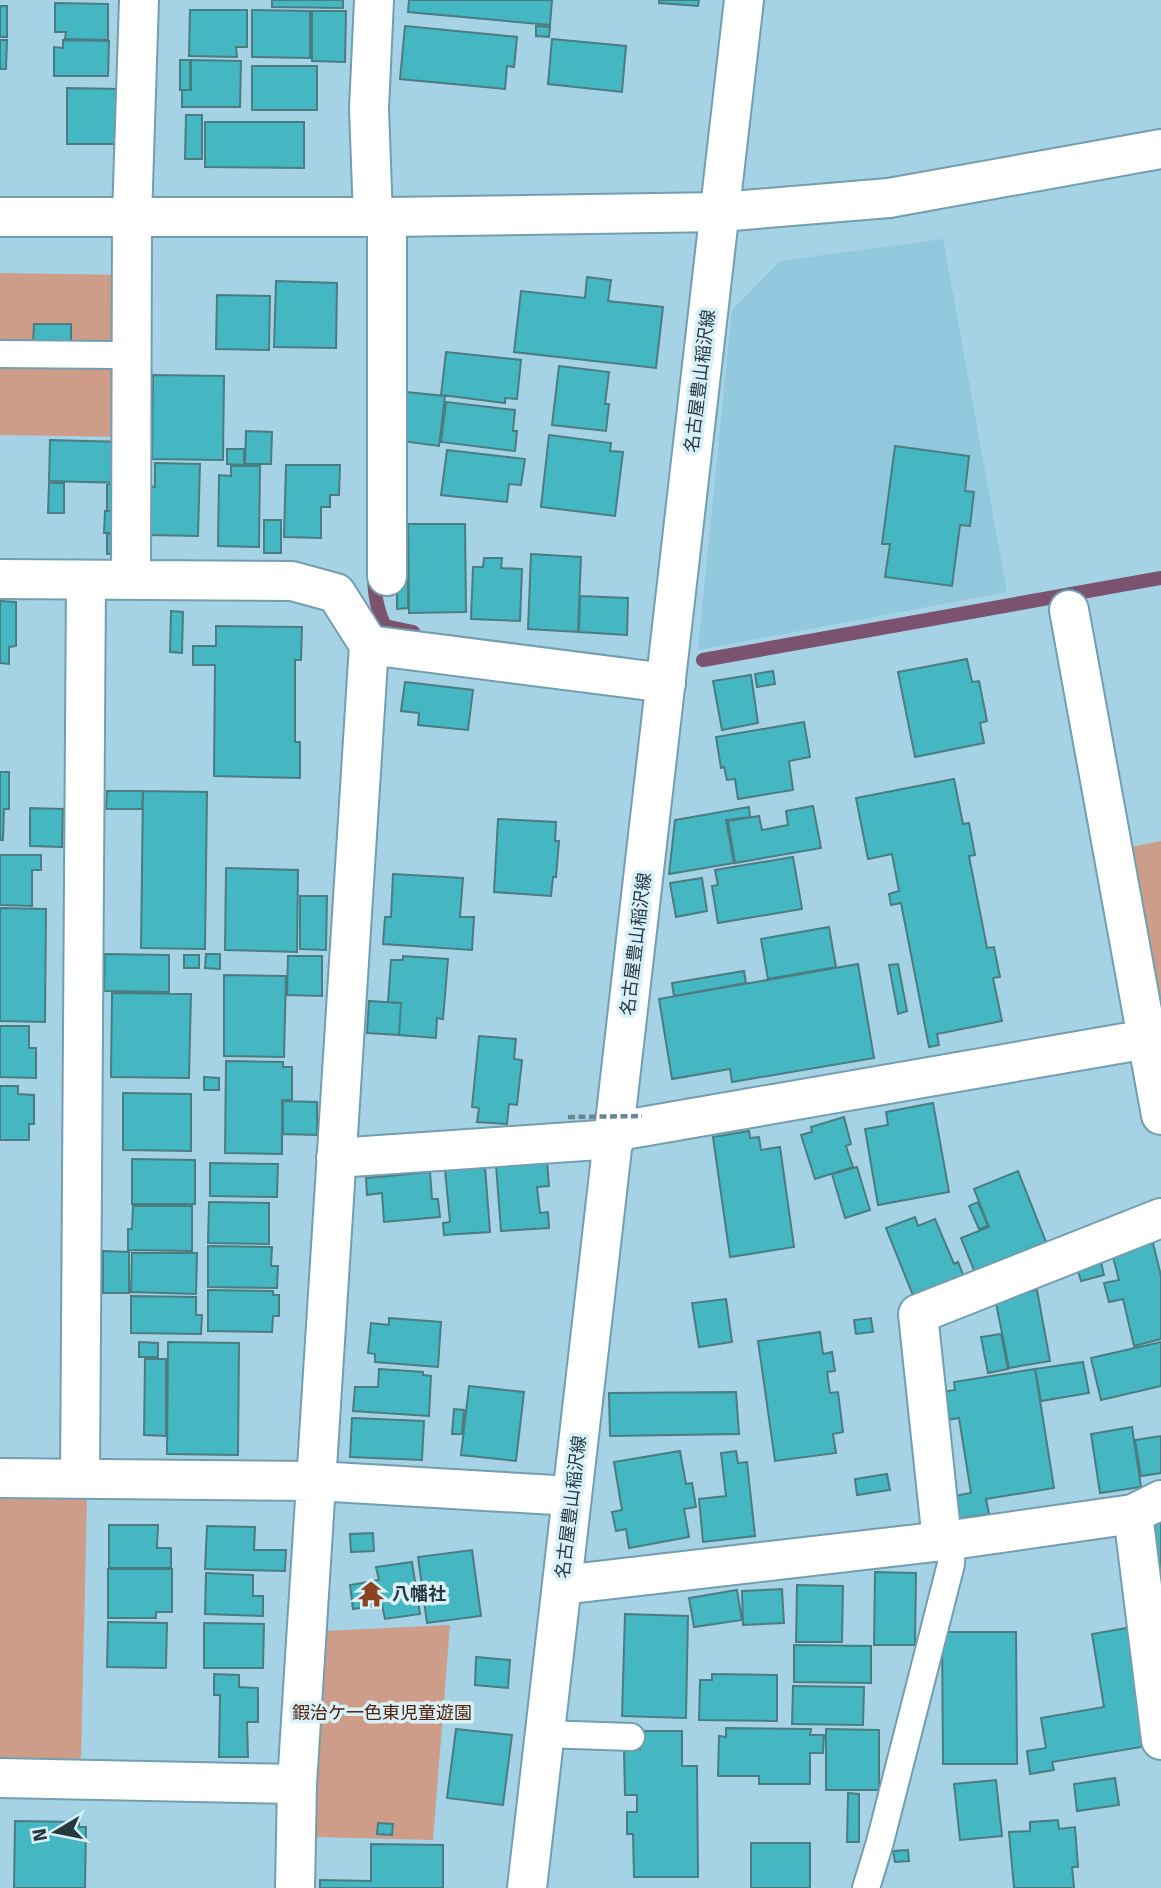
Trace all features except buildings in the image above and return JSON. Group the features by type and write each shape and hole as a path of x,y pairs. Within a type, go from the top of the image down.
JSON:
{"street":[{"path":"131,580 132,217 139,0"},
{"path":"374,0 369,109 380,217 387,576"},
{"name":"名古屋豊山稲沢線","path":"527,1888 572,1496 628,1127 666,683 744,0"},
{"path":"0,217 380,217 720,212 889,198 1161,149"},
{"path":"0,579 292,581 336,593 369,645 297,1784 295,1888"},
{"path":"80,1478 86,580"},
{"path":"1069,610 1154,1038 1161,1115"},
{"path":"369,645 666,683"},
{"path":"628,1127 624,1130 1154,1038"},
{"path":"336,1158 628,1127"},
{"path":"947,1541 918,1314 1161,1218"},
{"path":"0,1478 316,1481 572,1496"},
{"path":"562,1585 947,1541 1147,1507 1161,1740"},
{"path":"0,1778 297,1784"}],"lane":[{"path":"0,354 115,355"},
{"path":"866,1888 951,1564 947,1541"},
{"path":"544,1734 631,1737"}],"path":[{"path":"568,1117 628,1127"}],"shaded area":[{"path":"943,239 1007,592 698,650 732,310 780,261"}],"green space":[{"path":"0,273 128,275 125,437 0,435"},
{"path":"1161,841 1161,1008 1121,849"},
{"path":"0,1499 87,1499 81,1759 0,1758"},
{"name":"鍜治ケ一色東児童遊園","path":"450,1625 433,1840 315,1837 324,1631"}],"waterway":[{"path":"374,572 376,600 385,626 413,632"},
{"path":"703,660 1161,578"}],"place":[{"name":"八幡社","path":"371,1594"}]}
